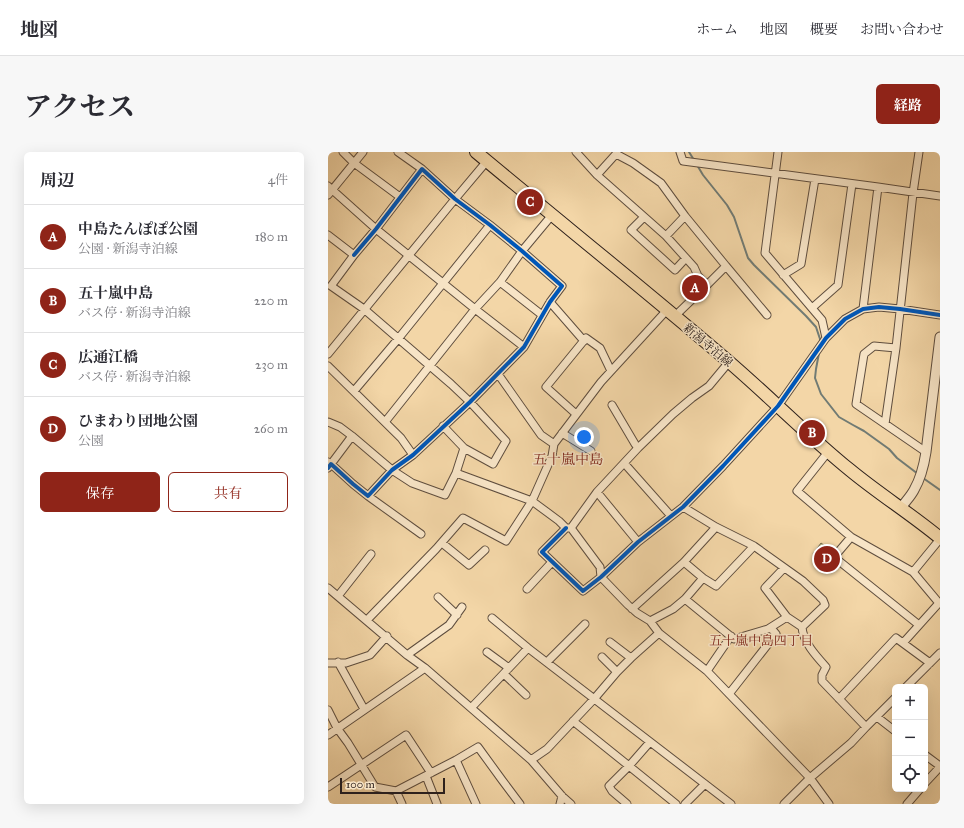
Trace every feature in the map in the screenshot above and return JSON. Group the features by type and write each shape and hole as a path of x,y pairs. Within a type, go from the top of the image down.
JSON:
{"main road":[{"name":"新潟寺泊線","path":"476,152 730,362 828,452 875,490 940,538"}],"street":[{"path":"343,152 354,163 400,197"},
{"path":"363,152 329,190 524,347"},
{"path":"368,496 392,470 413,454 470,402 524,347 550,302 562,286 490,224 455,199 422,169 398,152"},
{"path":"576,152 597,175 666,236 694,267 698,276 707,285"},
{"path":"680,152 683,161 940,196"},
{"path":"778,152 765,253 822,320 826,338"},
{"path":"885,424 896,348 919,152"},
{"path":"597,175 616,154 633,163 661,183 685,216 767,315"},
{"path":"328,354 487,161"},
{"path":"422,169 330,287 364,310 430,366 470,402 506,440 493,464 464,448 443,426"},
{"path":"783,275 801,264 815,179"},
{"path":"812,308 838,286 852,184"},
{"path":"863,309 878,187"},
{"path":"385,422 475,309 500,282 522,251 552,215"},
{"path":"666,236 685,216"},
{"path":"644,217 631,230 675,270 686,258"},
{"path":"354,391 398,339 490,224"},
{"path":"328,235 354,255"},
{"path":"367,620 463,518 506,541 532,501 552,456 554,444 601,382 671,313 707,285 726,266"},
{"path":"500,282 542,315"},
{"path":"550,302 584,341"},
{"path":"730,362 709,386 673,414 638,448 597,492 569,528 542,552 584,591 638,542 683,507 778,406 826,338 845,319 863,309 879,307 940,315"},
{"path":"901,508 914,491 923,467 940,337"},
{"path":"576,414 546,387 586,338 600,348 611,371"},
{"path":"896,348 874,346 864,354 856,404 926,452"},
{"path":"328,366 401,438 413,454"},
{"path":"498,374 541,435 554,444"},
{"path":"612,405 638,448"},
{"path":"328,422 340,427 392,470 412,483 445,495 456,473 464,448"},
{"path":"562,433 591,451"},
{"path":"352,436 329,465 368,496 422,534"},
{"path":"828,452 796,491 851,537 913,572 939,603 903,644"},
{"path":"624,463 671,516"},
{"path":"456,473 532,501 569,528 600,567 601,577 632,609 650,621 659,633 707,671 810,778 829,804"},
{"path":"597,492 638,542"},
{"path":"683,507 716,527 754,546 808,586 823,600 825,605 802,627 802,633 807,643 826,667 822,675 822,681 866,727"},
{"path":"632,609 684,562 716,527"},
{"path":"851,537 834,557 919,625"},
{"path":"913,572 940,538"},
{"path":"442,542 469,565 485,550"},
{"path":"684,562 703,578 716,586 754,546"},
{"path":"338,596 371,554"},
{"path":"527,589 552,562"},
{"path":"784,568 765,588 787,617 802,627"},
{"path":"650,621 673,609 685,600 703,578"},
{"path":"328,588 425,668 531,760 562,796 571,804"},
{"path":"438,597 456,615"},
{"path":"685,600 734,639 771,628 787,617"},
{"path":"407,654 449,625 462,608"},
{"path":"492,618 528,648 731,804"},
{"path":"547,662 585,624"},
{"path":"728,694 776,634 771,628"},
{"path":"531,760 547,749 618,672 659,633"},
{"path":"328,663 346,662 370,655 387,636"},
{"path":"707,671 731,636"},
{"path":"839,699 896,638 903,644 935,661"},
{"path":"610,642 632,658"},
{"path":"471,708 528,648"},
{"path":"486,652 506,671 526,695"},
{"path":"909,684 935,661 940,653"},
{"path":"602,657 618,672"},
{"path":"338,662 364,709"},
{"path":"328,734 425,668"},
{"path":"784,804 810,778 851,743 892,701"},
{"path":"328,710 337,728 375,787 396,791 478,747 520,804"},
{"path":"876,717 892,729"},
{"path":"573,721 676,804"},
{"path":"328,787 406,735 429,774 437,804"},
{"path":"628,804 612,791 609,786 650,742"},
{"path":"926,756 940,767 928,780"},
{"path":"456,760 476,804"},
{"path":"685,804 705,784"},
{"path":"396,791 402,804"},
{"path":"907,804 917,792"},
{"path":"560,804 562,796"}],"shaded area":[{"path":"697,279 701,285 692,296 686,292"},
{"path":"821,543 833,552 830,556 838,562 832,569 813,554"}],"waterway":[{"path":"689,152 694,160"},
{"path":"697,165 727,205 734,217 748,258 816,327 820,342"},
{"path":"819,353 815,378 821,394 839,417 864,431 889,449 897,458 918,474"},
{"path":"923,478 940,490"}],"cycle path":[{"path":"328,468 331,464 368,496 392,470 413,455 470,402 524,347 550,302 562,286 522,251 455,199 422,169 354,255"},
{"path":"566,528 542,552 583,591 601,577 638,542 683,507 723,466 778,406 826,338 845,319 863,309 879,307 940,315"}],"place":[{"name":"広通江橋","path":"530,202"},
{"name":"中島たんぽぽ公園","path":"695,288"},
{"name":"五十嵐中島","path":"812,433"},
{"name":"ひまわり団地公園","path":"827,559"}],"district":[{"name":"五十嵐中島","path":"568,459"},
{"name":"五十嵐中島四丁目","path":"761,640"}]}
